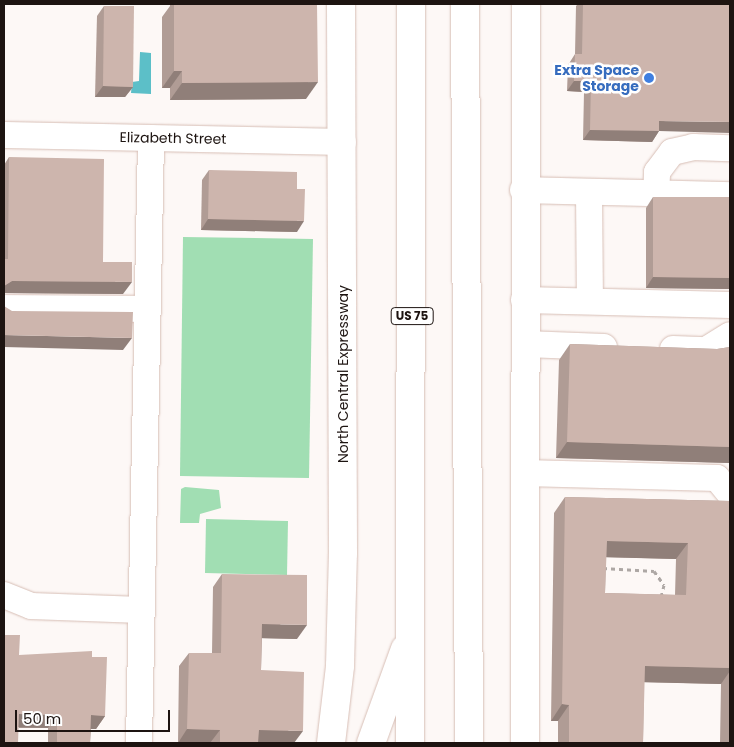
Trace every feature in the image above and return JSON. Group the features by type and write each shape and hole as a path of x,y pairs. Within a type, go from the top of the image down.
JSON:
{"main road":[{"name":"North Central Expressway","path":"331,743 340,666 343,553 341,4"},
{"name":"US 75","path":"410,743 412,629 411,4"},
{"path":"465,4 469,743"},
{"path":"525,743 523,190 526,4"},
{"path":"371,743 412,629"},
{"path":"470,699 486,743"}],"street":[{"name":"Elizabeth Street","path":"4,135 343,142"},
{"path":"139,743 151,138"},
{"path":"656,194 657,172 672,152 693,147 730,148"},
{"path":"523,190 730,195"},
{"path":"590,192 590,301"},
{"path":"524,300 730,305"},
{"path":"4,308 148,309"},
{"path":"525,344 706,350 730,335"},
{"path":"524,473 717,478 730,494"},
{"path":"4,595 31,606 141,610"}],"path":[{"path":"595,568 654,571 664,585 658,600"}],"green space":[{"path":"183,237 313,239 309,478 180,476"},
{"path":"185,487 219,490 221,508 200,514 199,523 180,523 181,489"},
{"path":"206,519 288,521 287,575 205,573"}],"water":[{"path":"140,52 151,53 151,94 131,93 132,82 139,81"}],"building":[{"path":"174,4 317,4 318,82 182,83 182,71 174,71"},
{"name":"Extra Space Storage","path":"583,4 730,4 730,122 659,121 659,131 590,130 591,81 574,81 575,54 582,54"},
{"path":"104,6 134,6 133,87 103,86"},
{"path":"9,157 104,159 103,262 132,262 132,282 12,281 4,286 4,259 8,259"},
{"path":"209,170 297,172 297,189 305,189 304,221 208,219"},
{"path":"653,197 730,197 730,278 653,277"},
{"path":"4,306 12,311 133,312 132,338 4,335"},
{"path":"570,344 717,349 730,347 730,447 567,442"},
{"path":"565,497 730,501 730,668 645,666 643,743 569,743 569,705 562,704","holes":["607,541 688,543 686,595 605,593"]},
{"path":"222,574 307,575 307,625 262,624 261,670 304,672 303,731 259,730 258,743 220,743 220,730 187,729 189,653 221,653"},
{"path":"4,635 20,635 19,655 92,651 92,657 107,657 105,716 91,715 90,743 57,743 57,715 19,714 18,743 4,743"}],"place":[{"name":"Extra Space Storage","path":"649,78"}]}
